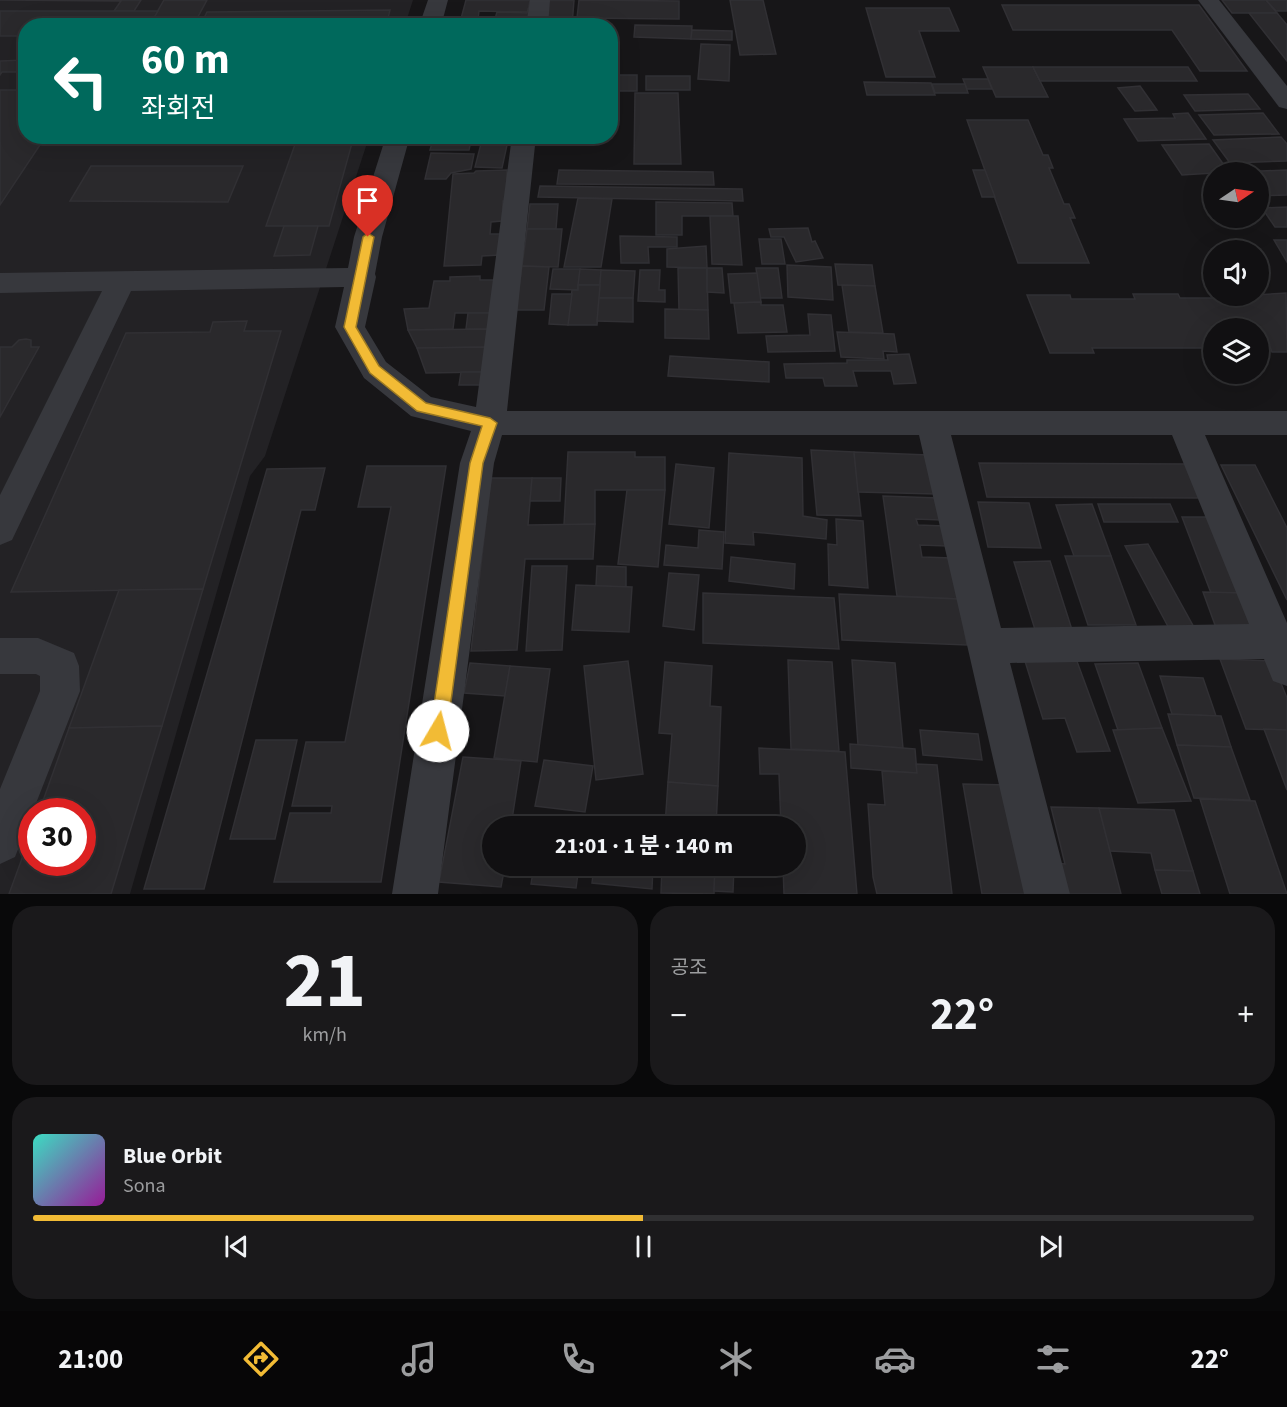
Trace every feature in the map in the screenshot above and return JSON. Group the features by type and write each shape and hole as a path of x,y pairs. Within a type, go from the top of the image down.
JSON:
{"street":[{"path":"432,18 438,0"},
{"path":"538,18 540,0"},
{"path":"1208,0 1287,102"},
{"path":"396,144 368,237 362,277 350,327 375,370 422,407 490,423 1287,423"},
{"path":"415,894 477,463 490,423 523,144"},
{"path":"0,283 362,277"},
{"path":"0,530 122,282"},
{"path":"932,423 1047,894"},
{"path":"987,646 1281,655 1183,423"},
{"path":"0,656 38,656 60,666 60,691 0,842"}],"shaded area":[{"path":"0,0 413,0 407,18 18,18 18,144 367,144 265,456 250,476 130,894 0,894"}],"building":[{"path":"0,0 141,0 134,11 114,11 121,1"},
{"path":"164,0 207,0 197,18 154,18"},
{"path":"466,0 530,0 528,12 479,11 478,18 461,18"},
{"path":"549,0 574,0 573,18 546,18"},
{"path":"579,0 679,1 679,19 577,18"},
{"path":"730,0 763,0 776,54 740,55"},
{"path":"1222,0 1266,0 1277,13 1232,13"},
{"path":"1266,0 1287,0 1287,11 1276,11"},
{"path":"1002,5 1199,5 1247,71 1200,71 1172,30 1013,30"},
{"path":"531,6 529,18 495,18 497,12 527,13"},
{"path":"866,8 949,8 959,31 919,31 935,77 886,77"},
{"path":"390,10 388,18 204,18 207,12"},
{"path":"0,11 158,11 154,18 18,18 18,36 0,36"},
{"path":"1249,13 1277,13 1287,25 1287,61"},
{"path":"635,25 692,26 691,39 634,37"},
{"path":"692,30 732,31 732,40 691,39"},
{"path":"701,44 730,45 729,81 698,79"},
{"path":"18,60 18,72 2,72 0,75 0,61"},
{"path":"983,67 1033,67 1048,97 996,97"},
{"path":"1033,67 1188,67 1197,81 1040,81"},
{"path":"618,75 637,75 637,91 618,91"},
{"path":"646,76 690,76 690,90 646,90"},
{"path":"963,79 988,79 992,89 967,89"},
{"path":"864,82 931,83 935,95 867,95"},
{"path":"932,84 965,84 968,93 935,93"},
{"path":"1140,86 1157,110 1135,111 1118,88"},
{"path":"0,90 18,90 18,144 41,144 0,205"},
{"path":"635,93 678,93 681,164 634,164"},
{"path":"1248,94 1260,109 1195,111 1184,95"},
{"path":"1188,113 1206,139 1138,141 1124,119 1175,118 1173,114"},
{"path":"1263,113 1279,134 1214,135 1199,115"},
{"path":"967,120 1028,120 1043,155 1048,155 1053,168 1049,168 1064,204 1069,204 1075,218 1070,218 1089,263 1018,263"},
{"path":"1281,137 1287,144 1287,161 1229,162 1213,140"},
{"path":"295,144 352,144 329,226 266,226"},
{"path":"432,144 470,144 469,150 430,150"},
{"path":"481,144 507,144 502,168 475,167"},
{"path":"1209,144 1222,162 1203,162 1203,174 1182,175 1162,145"},
{"path":"431,153 474,154 471,169 451,173 446,179 425,179"},
{"path":"91,166 243,166 228,202 70,201"},
{"path":"507,170 506,201 503,201 502,221 491,222 490,234 501,234 500,255 482,256 481,265 444,266 453,174"},
{"path":"559,170 713,172 714,185 557,184"},
{"path":"973,170 985,170 995,197 982,197"},
{"path":"1287,170 1287,195 1269,196 1269,171"},
{"path":"540,186 742,189 743,201 538,197"},
{"path":"578,198 612,199 601,267 564,267"},
{"path":"656,202 732,203 733,216 682,216 682,235 656,235"},
{"path":"530,204 558,204 556,229 527,229"},
{"path":"1287,207 1287,227 1275,227 1269,218 1269,208"},
{"path":"710,216 738,216 742,265 712,264"},
{"path":"284,226 318,226 310,255 274,256"},
{"path":"808,228 812,242 815,241 823,258 796,262 784,237 771,237 769,229"},
{"path":"527,229 562,229 558,267 522,266"},
{"path":"620,236 677,237 677,247 648,247 649,263 621,263"},
{"path":"759,239 781,239 785,264 762,264"},
{"path":"1274,240 1287,240 1287,262"},
{"path":"706,246 707,268 667,267 667,249"},
{"path":"835,264 872,265 875,286 838,285"},
{"path":"787,265 831,267 833,300 788,297"},
{"path":"522,266 549,267 544,310 516,310"},
{"path":"678,268 707,268 708,310 679,310"},
{"path":"707,268 722,268 724,293 707,292"},
{"path":"756,268 778,268 782,298 760,298"},
{"path":"553,269 580,269 578,290 550,289"},
{"path":"580,269 601,270 600,285 578,285"},
{"path":"601,270 635,271 633,298 599,298"},
{"path":"640,270 660,270 659,290 665,290 665,302 638,301"},
{"path":"757,273 761,302 731,303 728,274"},
{"path":"480,276 480,280 495,280 491,313 455,313 453,329 408,330 404,309 429,308 434,281 450,281 450,277"},
{"path":"578,285 600,285 597,325 568,325 572,290 578,290"},
{"path":"842,285 875,286 883,333 849,332"},
{"path":"1286,293 1287,352 1272,352 1269,347 1269,318 1203,318 1203,348 1092,348 1094,353 1050,353 1027,295 1070,295 1071,299 1135,299 1133,294 1178,294 1180,298 1203,298 1203,306 1269,306 1269,294"},
{"path":"552,294 572,294 568,325 549,324"},
{"path":"599,298 633,298 633,322 597,321"},
{"path":"761,302 761,305 783,305 787,332 738,333 734,303"},
{"path":"665,309 708,310 709,339 665,338"},
{"path":"468,313 491,313 490,329 466,329"},
{"path":"808,314 831,315 835,351 768,352 766,336 810,335"},
{"path":"247,321 244,331 281,331 203,589 11,592 126,333 210,332 213,322"},
{"path":"490,329 488,347 417,348 408,330"},
{"path":"837,332 894,334 897,352 883,351 884,359 841,357"},
{"path":"19,340 31,340 31,347 39,347 0,417 0,347 12,347"},
{"path":"488,347 484,372 426,373 417,348"},
{"path":"909,354 916,383 894,384 891,371 853,371 857,386 825,386 823,378 786,378 784,364 888,360 887,355"},
{"path":"670,356 769,362 769,382 668,376"},
{"path":"461,372 482,372 481,385 459,385"},
{"path":"811,450 854,452 861,516 817,515"},
{"path":"568,452 635,452 635,457 665,457 665,490 595,490 595,524 564,525"},
{"path":"854,452 928,455 936,494 858,492"},
{"path":"729,453 802,458 803,516 827,520 826,539 753,532 754,545 725,543"},
{"path":"979,463 1188,464 1203,498 987,497"},
{"path":"676,464 714,468 709,528 669,524"},
{"path":"1221,465 1255,465 1287,528 1287,600"},
{"path":"367,466 446,466 381,882 274,882 290,813 331,813 332,806 292,806 306,742 345,742 391,507 358,507"},
{"path":"325,468 315,510 301,510 204,889 144,889 267,469"},
{"path":"491,478 532,478 528,525 595,524 593,559 525,559 517,650 471,651"},
{"path":"532,478 561,478 560,501 530,501"},
{"path":"627,490 665,490 658,567 618,564"},
{"path":"883,496 938,498 941,520 916,519 918,525 944,526 947,546 920,545 922,557 952,558 959,599 897,596"},
{"path":"978,502 1029,503 1041,548 988,547"},
{"path":"1092,504 1111,556 1074,556 1056,505"},
{"path":"1098,504 1170,504 1178,522 1104,522"},
{"path":"1182,517 1213,517 1244,593 1211,593"},
{"path":"836,519 863,521 868,588 829,585 828,544 837,545"},
{"path":"699,530 724,532 722,569 664,565 666,545 698,548"},
{"path":"1148,544 1196,631 1172,634 1125,546"},
{"path":"1065,556 1111,556 1136,625 1088,625"},
{"path":"731,557 795,564 794,589 729,581"},
{"path":"1050,561 1074,636 1037,636 1014,562"},
{"path":"532,566 567,566 562,650 526,651"},
{"path":"597,566 626,567 626,587 596,586"},
{"path":"669,573 699,575 694,630 663,626"},
{"path":"576,585 632,587 629,632 572,630"},
{"path":"203,589 162,726 69,728 119,590"},
{"path":"1203,592 1244,593 1262,637 1219,636"},
{"path":"703,593 834,598 839,649 703,643"},
{"path":"839,594 959,599 967,645 842,640"},
{"path":"1075,656 1110,751 1077,752 1065,718 1043,719 1024,658"},
{"path":"1220,659 1272,661 1287,698 1287,730 1246,729"},
{"path":"788,660 832,662 839,751 791,749"},
{"path":"852,660 895,663 903,748 858,745"},
{"path":"628,661 643,774 596,780 584,666"},
{"path":"665,662 712,666 710,706 721,707 718,786 668,782 672,734 659,733"},
{"path":"470,663 510,666 505,696 464,693"},
{"path":"1138,663 1162,728 1118,730 1095,664"},
{"path":"510,666 550,669 537,762 494,758"},
{"path":"1160,676 1203,678 1216,716 1172,714"},
{"path":"1168,714 1221,716 1231,747 1177,745"},
{"path":"162,726 111,894 9,894 18,869 18,876 96,876 96,798 44,798 69,728"},
{"path":"1162,728 1191,801 1138,803 1113,730"},
{"path":"1264,729 1287,730 1287,790"},
{"path":"920,730 978,734 982,760 923,755"},
{"path":"256,740 297,740 275,839 230,839"},
{"path":"850,744 915,749 917,773 851,768"},
{"path":"1177,745 1231,747 1250,800 1194,798"},
{"path":"759,748 845,752 857,894 784,894 783,876 806,876 806,816 781,816 779,774 760,774"},
{"path":"463,757 521,761 513,816 482,816 482,876 503,876 501,887 439,882"},
{"path":"544,760 593,766 585,812 535,806"},
{"path":"916,764 937,765 952,894 877,894 873,877 868,804 885,805 882,771 917,773"},
{"path":"668,782 718,786 716,816 666,816"},
{"path":"963,784 1009,785 1031,894 982,894"},
{"path":"1200,799 1255,801 1287,894 1230,894"},
{"path":"1051,807 1099,808 1121,894 1062,894 1055,863 1065,864"},
{"path":"1099,808 1174,810 1193,871 1155,870 1151,853 1110,851"},
{"path":"1155,870 1193,871 1200,894 1162,894"},
{"path":"532,876 578,876 576,888 531,884"},
{"path":"593,876 653,876 652,889 592,883"},
{"path":"662,876 715,876 714,894 661,893"},
{"path":"715,876 734,876 733,892 714,891"}],"route":[{"path":"368,237 362,277 350,327 375,370 422,407 490,423 477,463 438,731"}]}
